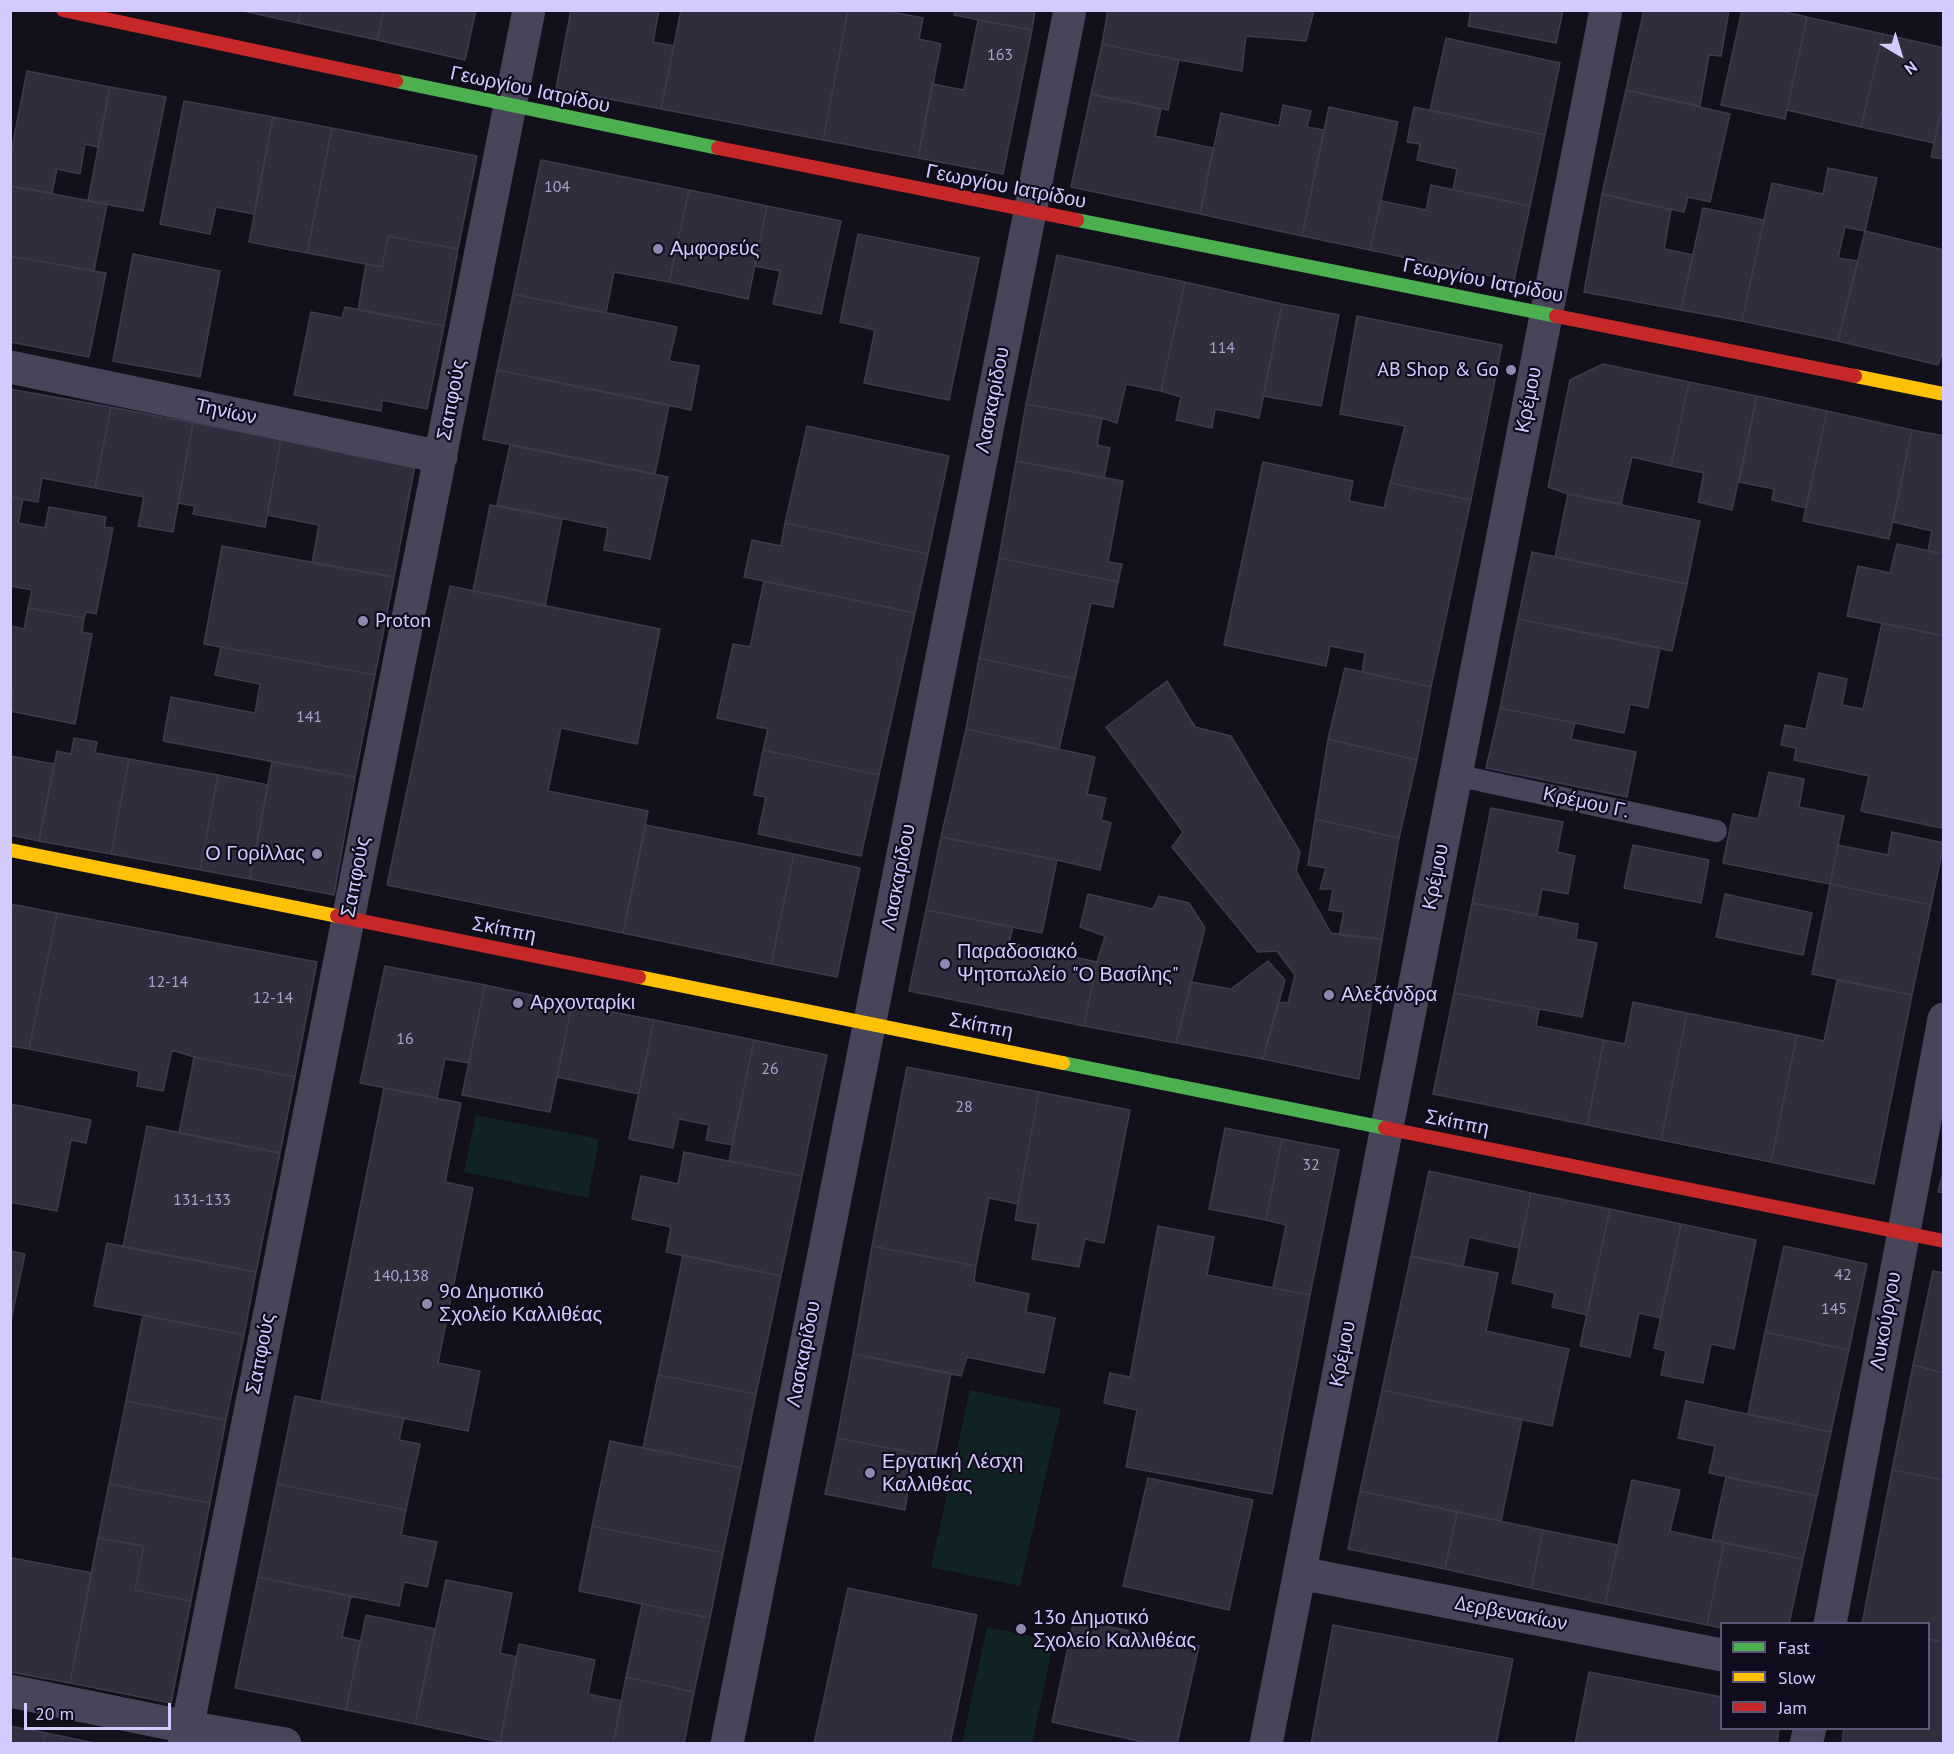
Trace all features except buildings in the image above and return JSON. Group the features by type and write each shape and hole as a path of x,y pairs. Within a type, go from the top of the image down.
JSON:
{"street":[{"name":"Γεωργίου Ιατρίδου","path":"63,10 511,106 1030,212 1944,394"},
{"name":"Σαπφούς","path":"185,1735 530,10"},
{"name":"Λασκαρίδου","path":"727,1743 1070,10"},
{"name":"Κρέμου","path":"1266,1743 1606,10"},
{"name":"Τηνίων","path":"10,367 441,457"},
{"name":"Σκίππη","path":"10,850 1944,1241"},
{"name":"Λυκούργου","path":"1830,1622 1944,1019"},
{"name":"Δερβενακίων","path":"1300,1573 1720,1655"},
{"path":"10,1691 185,1735 285,1743"}],"lane":[{"name":"Κρέμου Γ.","path":"1455,776 1716,831"}],"green space":[{"path":"476,1115 599,1139 588,1198 464,1172"},
{"path":"970,1390 1061,1409 1020,1586 931,1567"},
{"path":"987,1627 1054,1641 1032,1743 962,1743"}],"traffic: fast":[{"path":"396,81 718,148"},
{"path":"1077,220 1556,316"},
{"path":"1063,1063 1385,1128"}],"traffic: slow":[{"path":"1855,376 1944,394"},
{"path":"10,850 337,916"},
{"path":"639,977 1063,1063"}],"traffic: jam":[{"path":"63,10 396,81"},
{"path":"718,148 1077,220"},
{"path":"1556,316 1855,376"},
{"path":"337,916 639,977"},
{"path":"1385,1128 1944,1241"}],"place":[{"name":"Αμφορεύς","path":"658,249"},
{"name":"AB Shop & Go","path":"1511,370"},
{"name":"Proton","path":"363,621"},
{"name":"Ο Γορίλλας","path":"317,854"},
{"name":"Παραδοσιακό Ψητοπωλείο \"Ο Βασίλης\"","path":"945,964"},
{"name":"Αλεξάνδρα","path":"1329,995"},
{"name":"Αρχονταρίκι","path":"518,1003"},
{"name":"9ο Δημοτικό Σχολείο Καλλιθέας","path":"427,1304"},
{"name":"Εργατική Λέσχη Καλλιθέας","path":"870,1473"},
{"name":"13ο Δημοτικό Σχολείο Καλλιθέας","path":"1021,1629"}]}
